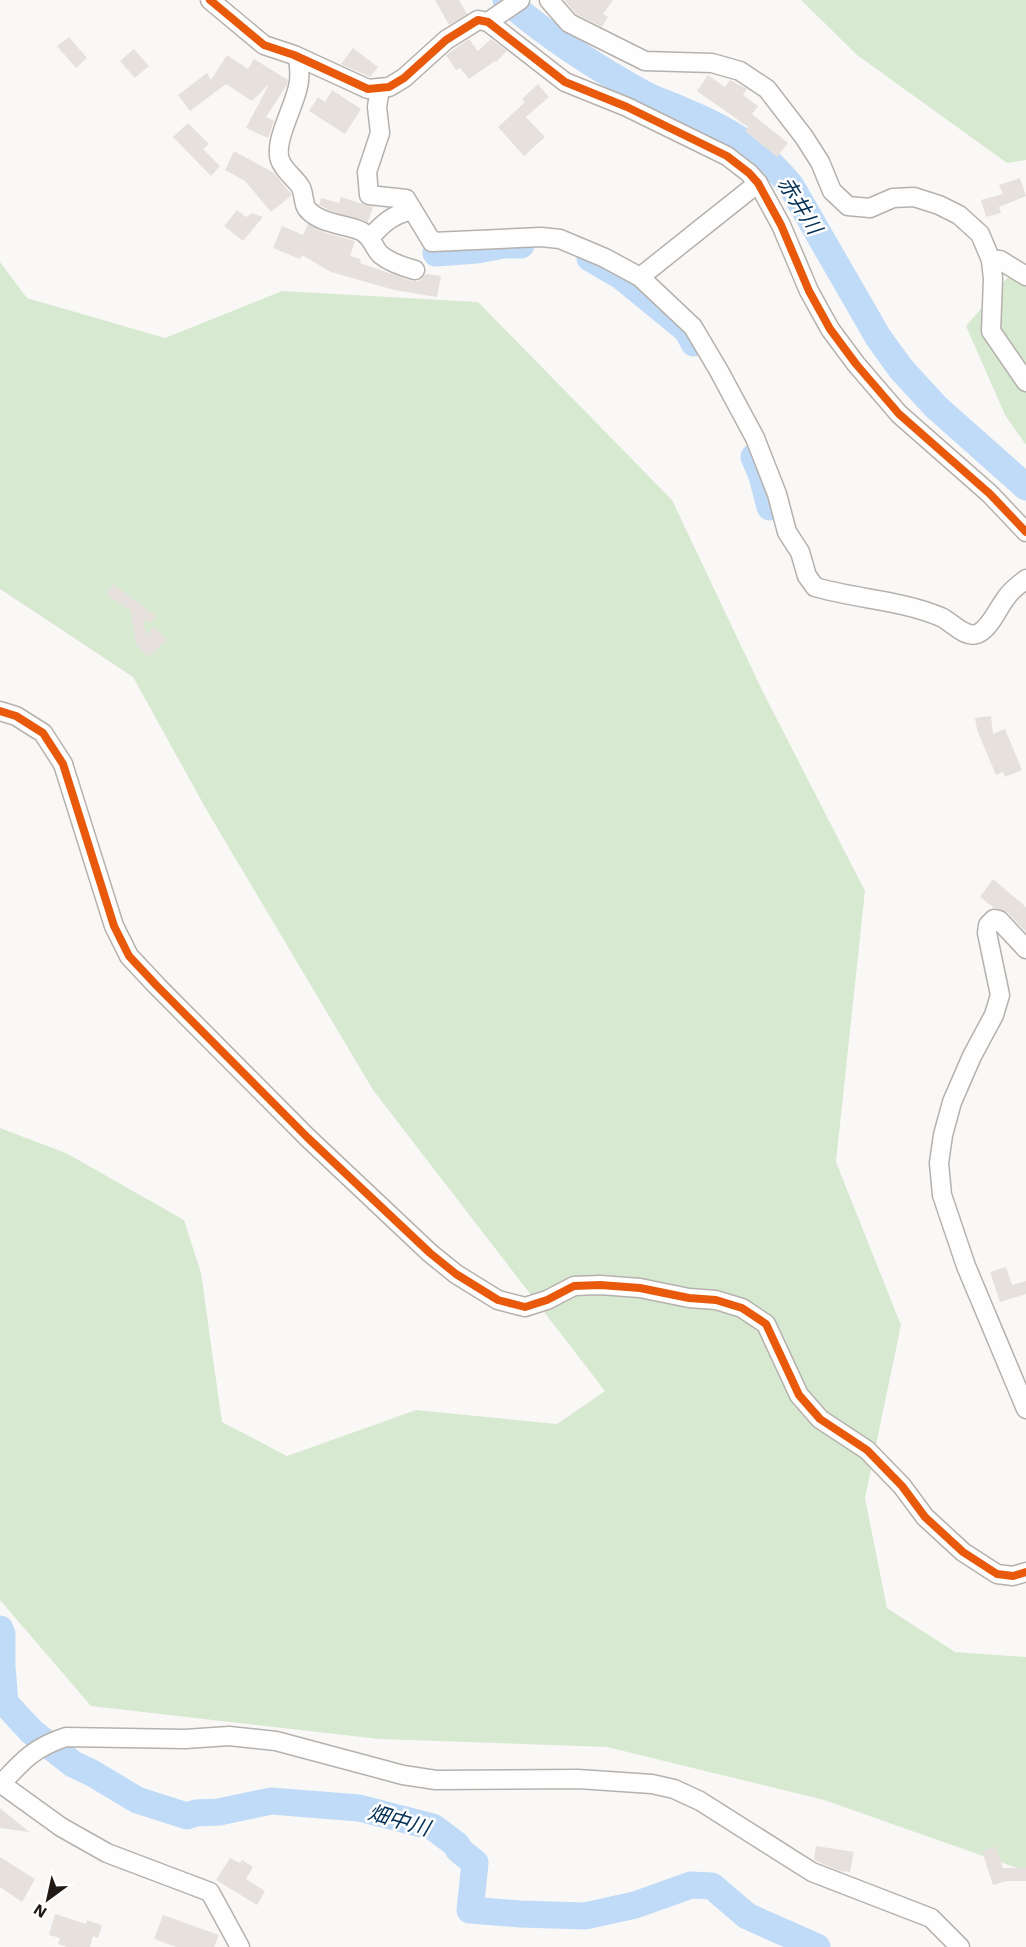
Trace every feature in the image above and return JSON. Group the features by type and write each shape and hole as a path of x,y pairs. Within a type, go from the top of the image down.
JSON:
{"street":[{"path":"210,0 264,45 298,57 368,89 389,87 404,78 446,40 478,20 488,22 565,82 627,107 727,156 758,183 781,225 809,291 830,329 856,364 899,414 990,494 1026,532"},
{"path":"488,22 520,0"},
{"path":"549,0 569,23 645,61 712,63 740,71 767,89 820,162 832,191 848,206 870,208 893,198 914,197 939,205 958,215 980,234 991,260 993,279 991,332 1026,382"},
{"path":"298,57 300,80 278,149 280,161 301,187 303,201 308,211 322,219 363,232 370,238 380,254 415,270"},
{"path":"380,88 377,107 380,133 367,172 369,195 405,200 432,243 541,237 560,239 605,258 640,277 693,327 755,438 777,494 787,532 800,552 807,576 814,587 922,610 943,618 971,635 980,633 1006,597 1026,579"},
{"path":"640,277 758,183"},
{"path":"370,238 397,214 412,210"},
{"path":"991,260 1000,260 1026,276"},
{"path":"0,711 16,716 44,733 63,765 114,926 129,956 308,1138 430,1253 456,1274 498,1300 525,1307 547,1300 574,1286 600,1285 640,1288 689,1298 716,1300 742,1308 766,1324 799,1395 820,1419 867,1450 902,1486 933,1524 963,1552 997,1574 1013,1576 1026,1572"},
{"path":"1026,949 999,920 994,919 988,925 987,933 1000,995 994,1015 972,1056 952,1102 943,1135 939,1163 942,1195 966,1266 1026,1409"},
{"path":"240,1947 210,1892 107,1853 61,1827 1,1783 27,1756 50,1742 66,1737 186,1739 229,1736 276,1741 403,1775 436,1780 578,1779 652,1784 674,1789 700,1801 812,1872 931,1918 960,1947"}],"green space":[{"path":"801,0 1026,0 1026,160 1007,163 857,55"},
{"path":"0,262 27,298 165,338 282,291 478,302 672,500 762,690 865,891 836,1162 901,1325 865,1498 887,1608 955,1652 1026,1657 1026,1871 824,1800 607,1747 379,1739 91,1706 0,1600 0,1128 66,1153 184,1220 201,1273 222,1422 287,1456 416,1410 557,1424 605,1391 373,1090 206,809 133,677 0,589"},
{"path":"1026,266 1026,445 1005,415 966,326 1009,276"}],"building":[{"path":"435,0 459,0 467,14 449,25"},
{"path":"564,0 613,0 603,14 608,17 602,27 576,14"},
{"path":"69,37 87,58 76,68 57,46"},
{"path":"469,39 478,51 491,39 507,51 496,62 469,79 460,68 456,70 446,55"},
{"path":"353,48 378,67 370,77 341,64"},
{"path":"134,49 149,66 135,78 120,61"},
{"path":"227,55 248,69 254,59 288,80 266,117 274,121 268,138 246,128 269,84 252,101 226,84 190,111 178,95 207,73 211,80"},
{"path":"708,75 725,87 730,80 747,89 743,95 758,106 752,114 788,143 777,157 745,131 748,127 697,91"},
{"path":"538,84 549,97 526,117 545,137 524,156 498,127 525,102 522,99"},
{"path":"332,90 361,109 345,134 309,111 318,97 325,102"},
{"path":"188,123 209,144 203,149 220,166 211,176 173,137"},
{"path":"234,151 274,173 292,195 271,212 245,181 225,170"},
{"path":"1020,178 1026,196 999,207 1001,213 986,217 981,200 1003,194 999,185"},
{"path":"341,197 373,207 368,222 319,205 321,198 339,203"},
{"path":"237,210 246,217 252,213 263,217 243,241 224,226"},
{"path":"308,224 323,232 355,241 350,256 361,259 360,263 412,281 418,281 426,274 441,276 437,297 394,290 331,272 302,255 300,259 273,248 282,226 303,235"},
{"path":"113,584 156,616 151,623 143,619 146,635 154,627 167,640 150,656 151,659 136,645 130,610 106,595"},
{"path":"991,716 993,734 1005,729 1022,770 1005,777 1003,772 996,775 977,730 975,718"},
{"path":"993,879 1026,907 1026,932 1007,912 994,908 980,897"},
{"path":"1006,1267 1012,1285 1026,1281 1026,1294 1000,1302 990,1272"},
{"path":"0,1808 29,1832 0,1828"},
{"path":"816,1846 854,1852 850,1872 840,1871 814,1860"},
{"path":"996,1846 1003,1868 1026,1868 1026,1881 1006,1881 993,1885 982,1851"},
{"path":"0,1857 35,1879 22,1902 0,1887"},
{"path":"230,1858 240,1863 242,1860 253,1867 246,1879 265,1891 257,1905 216,1880"},
{"path":"55,1914 86,1924 87,1920 102,1925 98,1938 93,1936 90,1947 67,1947 58,1944 60,1938 49,1935"},
{"path":"163,1915 219,1935 214,1947 176,1947 154,1939"}],"waterway":[{"name":"赤井川","path":"506,0 555,39 610,75 646,95 730,133 756,151 780,173 791,186 878,337 901,369 936,407 1026,487"},
{"path":"436,253 521,245"},
{"path":"590,258 621,276 687,330 694,343"},
{"path":"754,457 762,476 770,507"},
{"name":"畑中川","path":"0,1629 5,1703 32,1732 73,1764 137,1800 187,1816 271,1801 359,1808 433,1827 457,1845 458,1849 475,1863 470,1910 585,1916 635,1905 691,1885 712,1886 747,1916 817,1947"}],"cycle path":[{"path":"210,0 264,45 294,55 368,89 389,87 404,78 446,40 478,20 488,22 565,82 627,107 727,156 758,183 781,225 809,291 830,329 856,364 899,414 990,494 1026,532"},
{"path":"0,711 16,716 43,733 63,764 114,926 129,956 308,1138 430,1253 456,1274 498,1300 525,1307 547,1300 574,1286 600,1285 640,1288 689,1298 716,1300 742,1308 766,1324 799,1395 820,1419 867,1450 902,1486 925,1517 963,1552 997,1574 1013,1576 1026,1572"}]}
